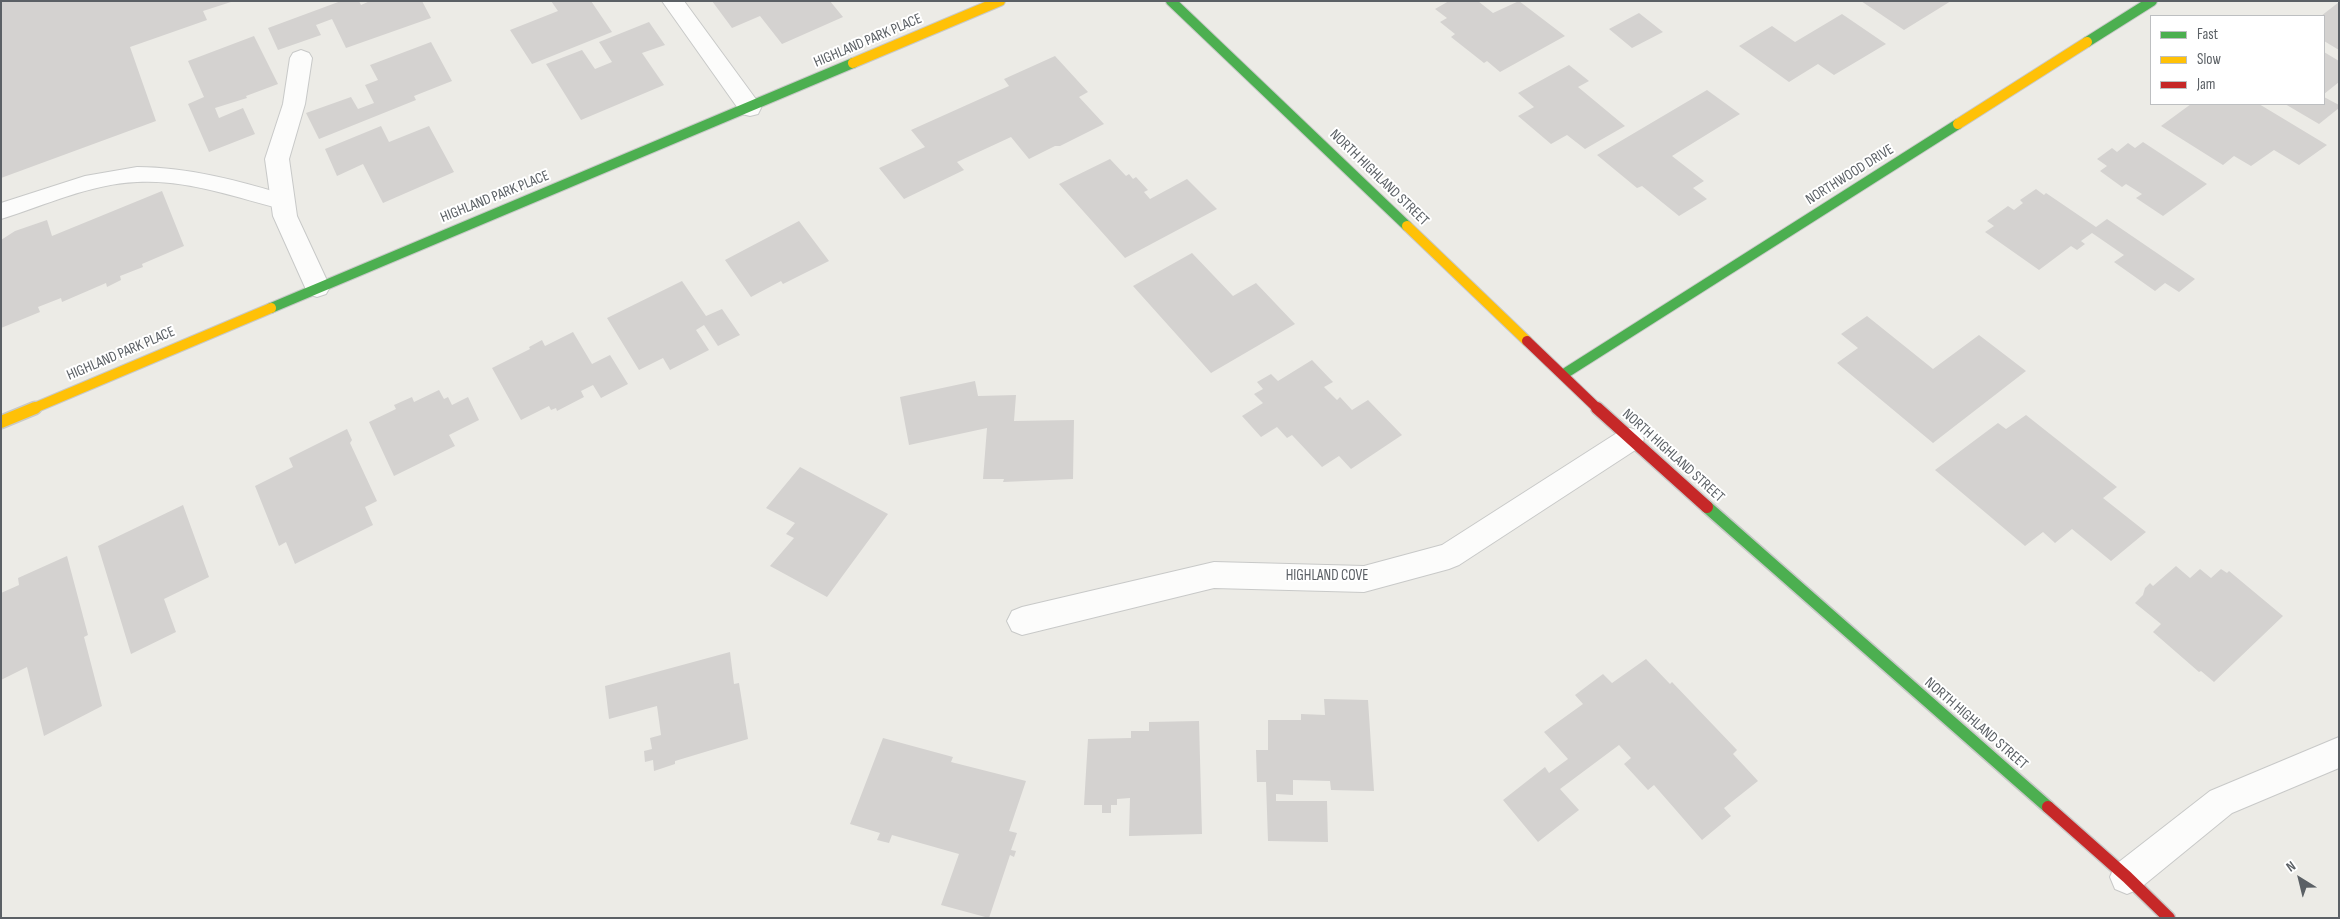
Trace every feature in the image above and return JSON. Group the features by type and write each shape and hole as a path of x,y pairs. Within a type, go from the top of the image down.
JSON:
{"street":[{"path":"673,1 750,108"},
{"name":"HIGHLAND PARK PLACE","path":"1,422 317,287 750,108 1000,1"},
{"name":"NORTH HIGHLAND STREET","path":"1171,1 1630,439 2127,877 2169,918"},
{"name":"NORTHWOOD DRIVE","path":"1564,374 2152,1"},
{"path":"301,58 294,104 277,160 285,216 317,287"},
{"name":"HIGHLAND COVE","path":"1022,621 1214,575 1364,579 1449,556 1630,439"},
{"path":"2127,877 2221,802 2339,752"}],"lane":[{"path":"1,211 107,178 139,174 182,178 282,201"}],"building":[{"path":"1,1 231,2 203,11 207,20 130,47 156,121 1,178"},
{"path":"341,1 359,1 361,5 370,1 422,1 431,18 346,48 332,19 316,25 321,35 278,50 268,28"},
{"path":"551,1 591,1 612,32 532,64 510,30 558,11"},
{"path":"712,1 830,1 843,17 782,44 760,16 732,28"},
{"path":"1449,1 1478,1 1493,13 1519,1 1565,36 1500,72 1487,61 1484,63 1451,37 1455,34 1440,22 1447,18 1435,9"},
{"path":"1861,1 1951,1 1904,30"},
{"path":"2339,2 2339,50 2325,42 2325,15 2322,15"},
{"path":"1639,13 1663,32 1632,48 1609,29"},
{"path":"1842,14 1886,44 1834,75 1818,64 1789,82 1739,46 1772,26 1795,42"},
{"path":"649,22 665,45 642,53 664,85 581,120 546,64 582,50 595,69 612,62 599,42"},
{"path":"254,36 278,84 246,96 247,98 215,108 219,118 243,108 255,134 209,152 188,104 204,97 188,61"},
{"path":"431,42 452,81 414,96 416,100 319,139 306,113 351,97 358,109 374,103 365,85 378,80 370,65"},
{"path":"2325,53 2339,61 2339,82 2325,93"},
{"path":"1055,56 1088,92 1079,97 1104,124 1029,159 1011,137 957,162 964,170 904,199 879,168 925,147 911,130 1009,86 1004,79"},
{"path":"1569,65 1589,81 1578,87 1625,126 1585,149 1567,135 1551,144 1518,116 1534,107 1518,93"},
{"path":"1707,90 1740,114 1672,156 1704,181 1693,188 1707,199 1679,216 1642,186 1637,188 1597,155"},
{"path":"2325,98 2339,105 2339,108 2319,124 2287,105 2325,105"},
{"path":"2190,105 2261,105 2327,145 2299,165 2274,150 2251,166 2234,156 2223,165 2161,126"},
{"path":"381,126 389,142 429,126 454,172 383,203 363,164 337,176 325,149"},
{"path":"2143,142 2207,184 2163,216 2136,198 2142,194 2126,184 2122,187 2100,171 2107,166 2097,159 2112,148 2117,152 2128,143 2135,148"},
{"path":"1110,159 1126,176 1129,174 1133,179 1136,177 1148,190 1144,192 1150,199 1187,179 1217,209 1125,258 1059,184"},
{"path":"2036,189 2044,195 2046,193 2096,227 2107,219 2195,279 2179,292 2165,283 2155,291 2114,262 2124,255 2092,233 2081,241 2085,244 2077,250 2071,246 2039,270 1985,232 1994,226 1987,221 2008,206 2014,210 2023,203 2020,200"},
{"path":"162,191 184,246 142,264 143,267 120,276 121,280 107,287 106,283 62,302 61,298 38,307 40,312 1,328 1,240 15,231 47,220 52,236"},
{"path":"799,221 829,261 783,284 781,281 751,297 725,260"},
{"path":"1192,253 1233,296 1256,283 1295,324 1211,373 1133,286"},
{"path":"682,281 706,316 722,309 740,335 718,346 704,325 696,330 709,350 670,370 663,358 639,370 607,318"},
{"path":"1867,316 1933,369 1979,335 2026,371 1933,443 1837,363 1858,348 1841,334"},
{"path":"573,332 592,364 610,355 628,384 601,398 593,385 581,391 584,397 557,411 556,408 551,410 549,406 521,420 492,368 530,349 529,347 542,340 545,346"},
{"path":"1312,360 1333,382 1324,387 1337,400 1340,397 1352,410 1368,400 1402,435 1351,469 1339,456 1322,467 1292,435 1287,438 1277,427 1261,437 1242,416 1263,403 1254,394 1263,389 1257,382 1271,374 1278,381"},
{"path":"975,381 978,396 1016,395 1014,421 1074,420 1073,479 1003,482 1004,479 983,479 987,428 909,445 900,397"},
{"path":"439,390 444,399 448,397 452,405 468,397 479,420 449,435 455,446 394,476 369,422 396,409 394,405 412,397 414,402"},
{"path":"2026,415 2117,487 2103,498 2146,532 2111,561 2072,529 2055,543 2043,532 2025,546 1935,470 1998,423 2006,429"},
{"path":"347,429 352,440 350,443 377,501 365,507 373,525 295,564 286,542 279,546 255,486 293,467 289,458"},
{"path":"800,467 888,514 827,597 770,566 794,538 786,534 795,523 766,508"},
{"path":"183,505 209,577 164,599 176,632 131,654 98,546"},
{"path":"67,556 88,635 84,637 102,706 44,736 27,667 1,680 1,593 19,585 18,578"},
{"path":"2176,566 2190,578 2200,569 2211,578 2221,569 2227,573 2229,571 2283,616 2214,682 2201,671 2199,672 2153,632 2161,624 2135,603 2143,595 2145,588 2150,583 2153,586"},
{"path":"730,652 734,684 739,683 748,739 675,761 675,764 654,771 653,760 645,762 644,751 652,749 650,738 661,735 657,706 609,719 605,686"},
{"path":"1646,659 1670,684 1672,682 1737,750 1733,754 1758,781 1724,808 1731,816 1702,840 1654,785 1648,790 1624,764 1631,758 1619,745 1560,789 1579,810 1538,842 1503,800 1545,767 1549,773 1568,759 1544,732 1583,704 1575,695 1603,674 1612,683"},
{"path":"1324,699 1368,700 1374,791 1331,790 1330,781 1293,780 1293,795 1276,794 1276,801 1327,801 1328,842 1268,841 1266,782 1257,782 1256,750 1268,750 1268,720 1301,720 1301,714 1325,715"},
{"path":"1199,721 1202,834 1129,836 1130,798 1117,799 1117,805 1111,805 1111,813 1102,813 1102,805 1084,805 1088,739 1131,738 1131,731 1149,731 1149,722"},
{"path":"883,738 953,757 951,762 1026,781 1009,831 1017,833 1011,850 1016,851 1014,857 1010,855 989,918 941,905 959,854 892,835 889,843 877,840 880,833 850,824"}],"traffic: fast":[{"path":"1171,1 1407,226"},
{"path":"2087,42 2152,1"},
{"path":"271,308 853,63"},
{"path":"1564,374 1958,124"},
{"path":"1707,507 2048,807"}],"traffic: slow":[{"path":"853,63 1000,1"},
{"path":"1958,124 2087,42"},
{"path":"1407,226 1527,341"},
{"path":"1,422 271,308"}],"traffic: jam":[{"path":"1527,341 1630,439 1707,507"},
{"path":"2048,807 2127,877 2169,918"}]}
